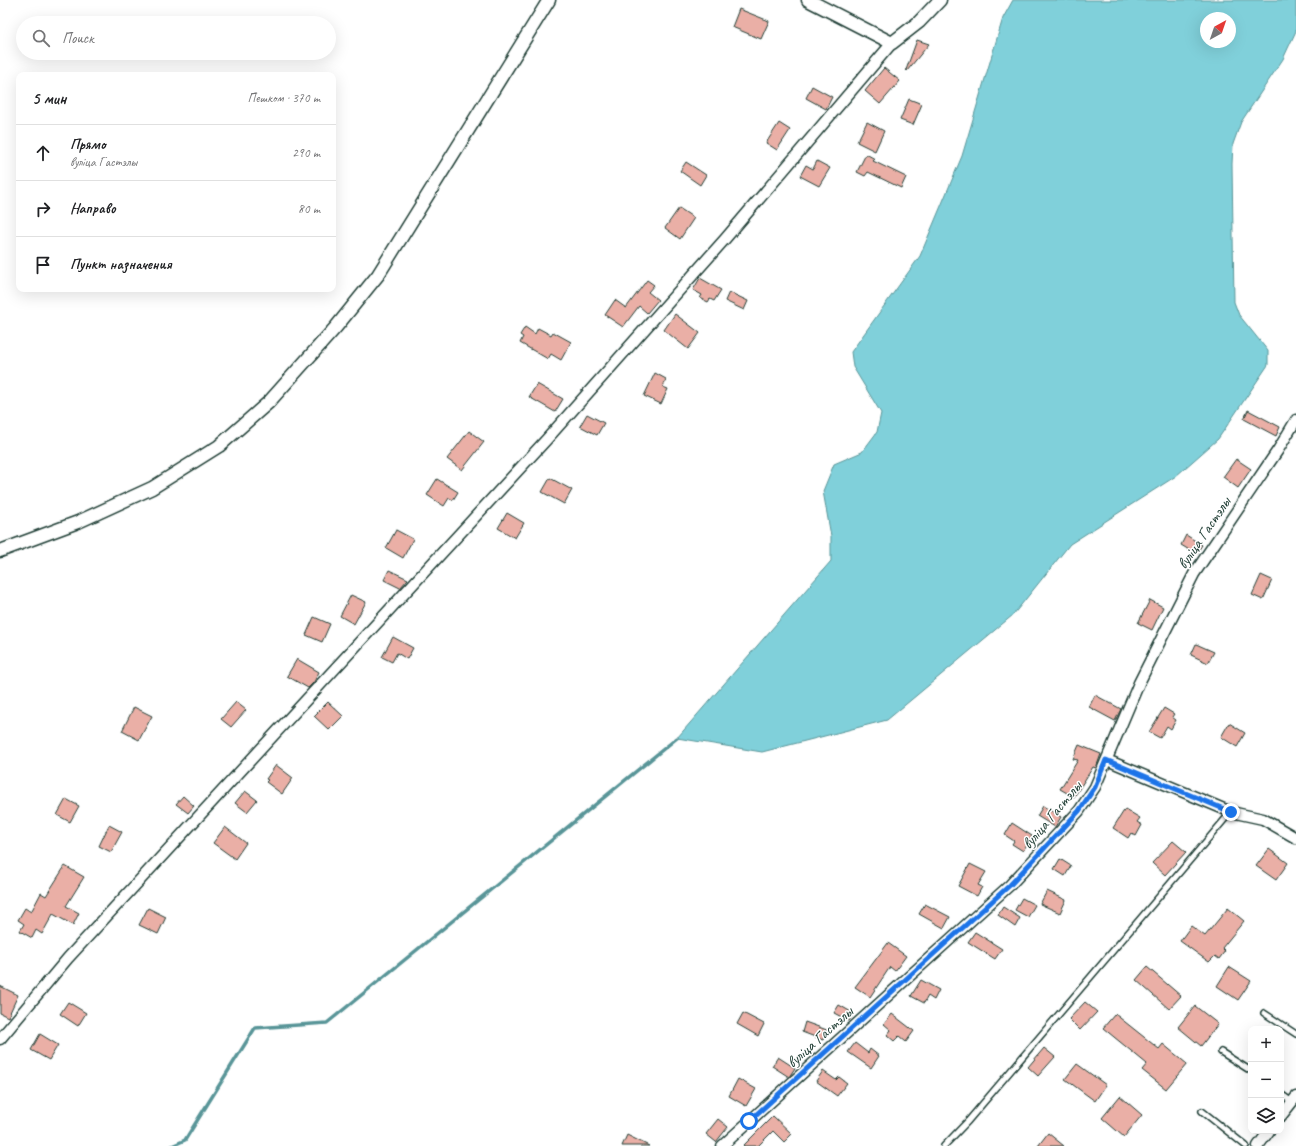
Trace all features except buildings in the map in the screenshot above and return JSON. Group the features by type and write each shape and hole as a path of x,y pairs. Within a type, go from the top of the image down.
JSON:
{"street":[{"path":"0,551 78,522 152,488 219,446 269,402 336,327 378,275 549,0"},
{"path":"808,0 892,43"},
{"path":"0,1038 68,958 546,440 725,239 892,43 919,22 940,0"},
{"name":"вуліца Гастэлы","path":"722,1146 1010,885 1079,811 1095,787 1139,683 1194,574 1278,450 1296,420"},
{"path":"1106,760 1231,812 1263,819 1296,838"},
{"path":"1284,1112 1294,1100"},
{"path":"1258,1146 1267,1134"}],"lane":[{"path":"944,1146 968,1121 1231,812"},
{"path":"1264,1013 1296,1034"},
{"path":"1221,1052 1248,1069"},
{"path":"1284,1095 1294,1100"},
{"path":"1202,1110 1246,1146"}],"water":[{"path":"1013,0 1296,0 1296,31 1283,59 1241,122 1233,144 1234,302 1239,315 1268,351 1268,365 1218,439 1176,476 1070,544 1013,615 887,720 762,752 677,738 831,561 831,536 823,491 834,464 862,452 877,432 881,413 853,367 851,352 920,256 962,156 1003,18"}],"waterway":[{"path":"172,1146 185,1140 255,1028 327,1023 677,738"}],"route":[{"path":"749,1121 1010,885 1079,811 1095,787 1106,760 1231,812"}]}
